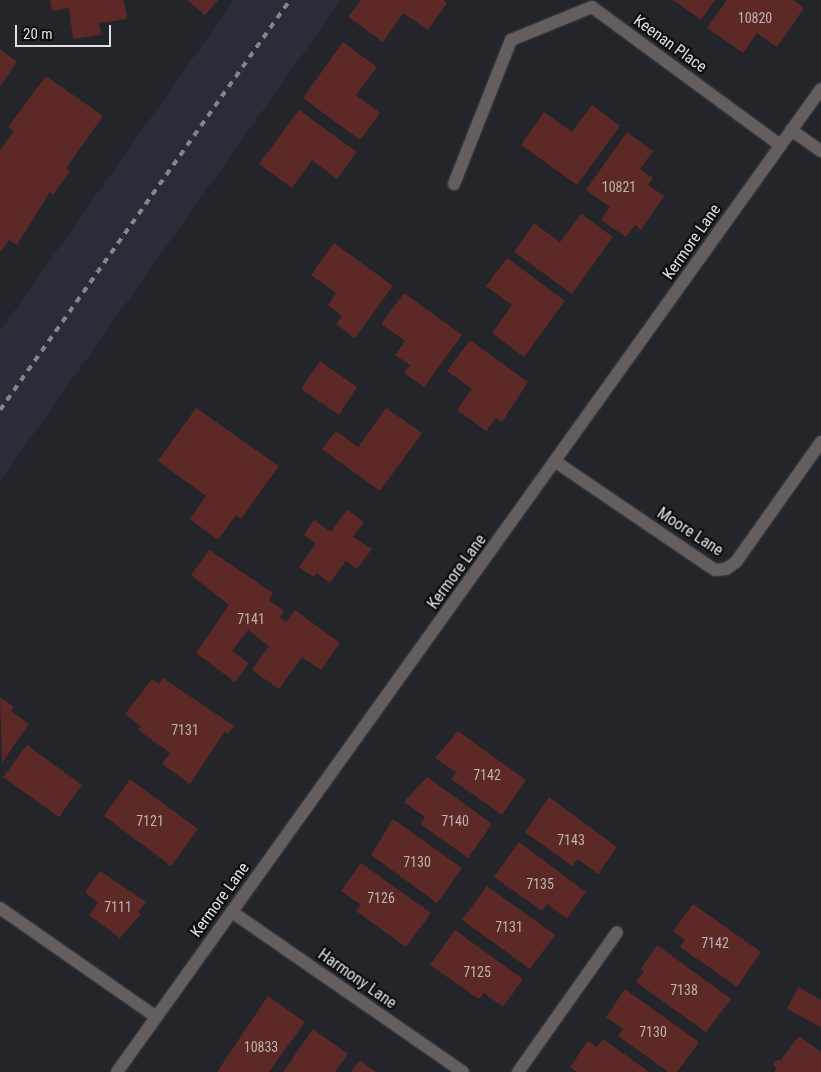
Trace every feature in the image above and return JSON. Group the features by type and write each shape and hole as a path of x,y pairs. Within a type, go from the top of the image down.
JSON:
{"street":[{"name":"Keenan Place","path":"454,184 510,40 592,6 780,145"},
{"name":"Kermore Lane","path":"117,1072 556,462 821,89"},
{"path":"791,130 821,152"},
{"name":"Moore Lane","path":"556,462 715,570 726,570 736,562 821,442"},
{"path":"0,908 156,1017"},
{"name":"Harmony Lane","path":"232,912 463,1072"},
{"path":"518,1072 617,932"}],"shaded area":[{"path":"234,0 341,0 0,481 0,331"}],"building":[{"path":"50,0 124,0 127,19 99,23 101,35 73,39 69,8 52,11"},
{"path":"187,0 218,0 205,15"},
{"path":"361,0 444,0 447,3 428,30 403,13 383,42 348,17"},
{"path":"673,0 715,0 701,20"},
{"path":"727,0 793,0 804,8 777,47 757,33 743,53 707,28"},
{"path":"343,42 377,67 356,95 380,113 360,140 303,98"},
{"path":"0,49 17,62 0,86"},
{"path":"46,76 103,116 66,168 70,171 53,195 50,192 17,245 9,240 0,252 0,150 14,131 8,127"},
{"path":"592,105 620,126 577,185 521,145 544,112 572,132"},
{"path":"299,110 357,152 337,179 312,160 292,188 259,164"},
{"path":"627,132 653,151 640,169 653,178 648,185 664,196 641,230 635,225 626,237 601,220 610,207 586,190"},
{"path":"581,214 613,237 572,294 514,252 534,223 560,242"},
{"path":"334,243 393,286 355,338 336,324 342,316 328,305 336,293 311,275"},
{"path":"507,258 565,301 524,357 492,333 512,305 486,286"},
{"path":"404,293 462,335 424,387 404,373 410,365 395,355 405,341 381,324"},
{"path":"470,340 528,382 502,422 496,418 486,431 457,410 472,389 447,371"},
{"path":"320,361 357,387 339,415 301,389"},
{"path":"196,408 279,466 241,519 236,515 218,540 190,519 206,496 158,461"},
{"path":"386,408 422,433 380,491 322,449 336,431 358,447"},
{"path":"347,510 364,522 353,537 372,549 357,569 346,561 330,583 317,573 314,577 299,567 316,544 304,535 314,520 331,532"},
{"path":"209,550 273,593 269,600 284,611 280,617 286,622 295,610 340,643 321,670 302,657 279,689 252,670 269,646 248,630 232,651 249,663 235,682 196,653 229,605 191,575"},
{"path":"163,678 234,726 228,734 225,731 190,784 162,764 170,753 138,730 141,726 125,714 152,679 159,684"},
{"path":"0,697 14,707 11,711 29,724 2,763"},
{"path":"458,731 526,780 502,815 451,779 456,772 435,758"},
{"path":"27,745 82,785 59,817 3,777"},
{"path":"427,777 492,824 468,858 420,824 425,817 404,802"},
{"path":"130,779 198,829 171,866 104,816"},
{"path":"549,797 617,847 598,874 578,859 572,866 525,832"},
{"path":"393,819 462,868 437,903 371,855"},
{"path":"519,842 586,892 567,919 547,904 542,911 494,877"},
{"path":"361,863 431,913 406,947 356,911 361,905 341,891"},
{"path":"100,871 146,902 138,912 141,914 120,938 89,915 98,903 85,892"},
{"path":"487,886 555,935 530,969 462,920"},
{"path":"693,904 761,952 737,987 680,947 685,940 673,931"},
{"path":"455,930 523,979 503,1007 484,993 479,999 430,965"},
{"path":"657,945 731,999 706,1032 636,982 644,971 641,969"},
{"path":"798,987 821,1000 821,1027 787,1009"},
{"path":"625,989 699,1042 677,1072 668,1072 618,1036 623,1029 606,1017"},
{"path":"268,996 305,1022 269,1072 217,1072"},
{"path":"313,1029 348,1054 335,1072 283,1072"},
{"path":"799,1036 821,1052 821,1072 774,1072 777,1068 773,1065 778,1059 780,1061"},
{"path":"603,1039 649,1072 577,1072 570,1067 588,1041 597,1047"},
{"path":"360,1060 376,1072 351,1072"}],"railway":[{"path":"0,410 290,0"}]}
